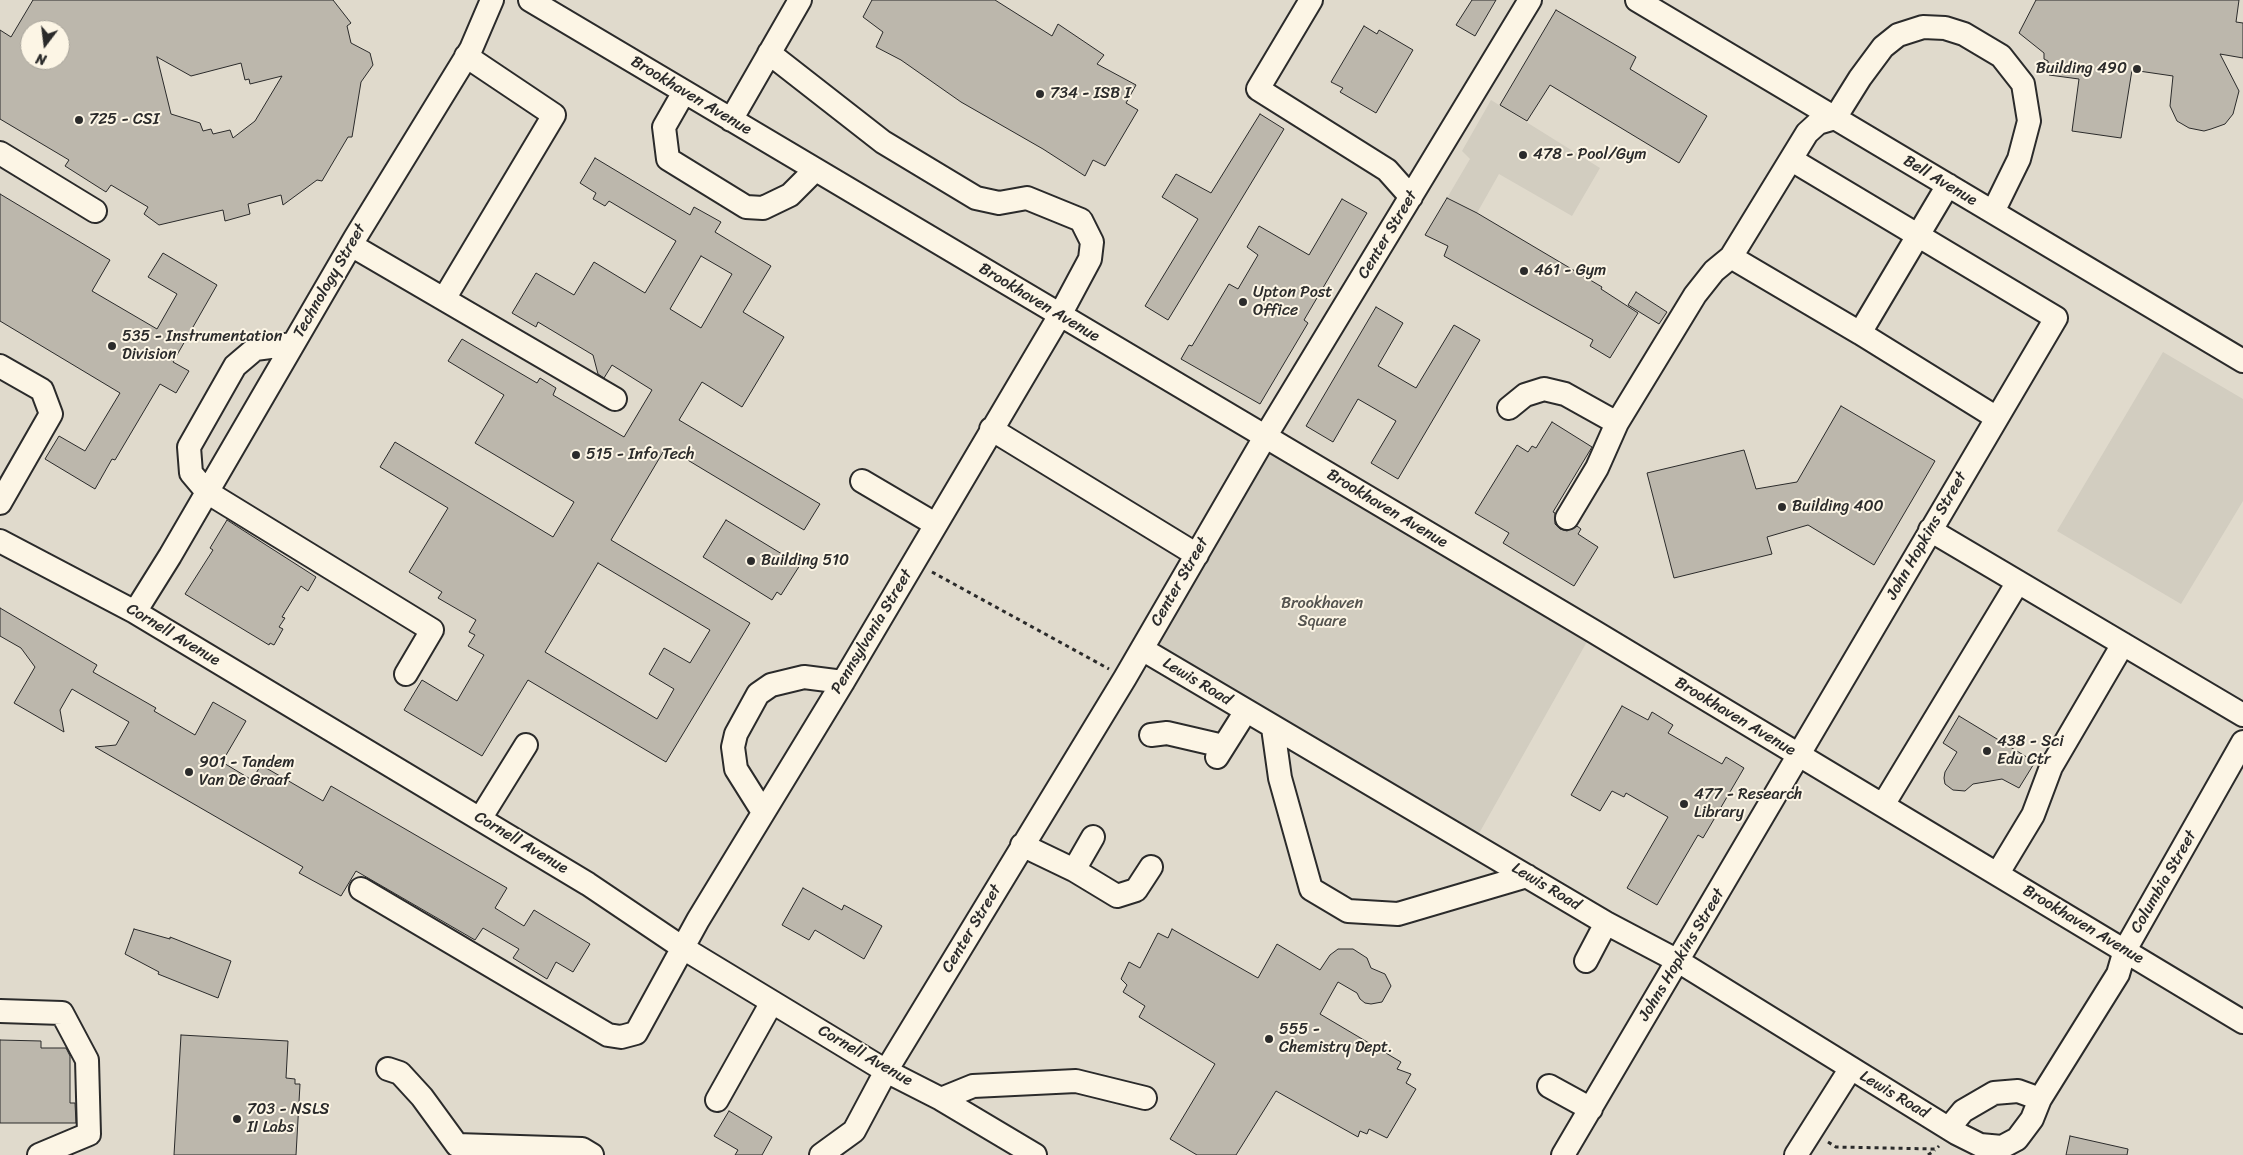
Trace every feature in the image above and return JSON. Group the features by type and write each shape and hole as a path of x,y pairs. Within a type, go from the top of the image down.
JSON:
{"street":[{"name":"Technology Street","path":"135,612 351,245 466,56 492,0"},
{"name":"Brookhaven Avenue","path":"530,0 1884,805 2243,1022"},
{"path":"1311,0 1258,89 1387,170 1411,197"},
{"name":"Center Street","path":"821,1155 854,1131 886,1071 1125,678 1265,437 1530,0"},
{"name":"Bell Avenue","path":"1637,0 2243,361"},
{"path":"731,120 769,53 792,3"},
{"path":"1568,518 1597,468 1617,423 1695,295 1714,271 1731,257 1792,160 1807,132 1818,123 1835,118 1860,78 1878,55 1898,35 1923,27 1945,28 1964,34 2001,56 2023,84 2029,120 2019,159 1993,212"},
{"name":"Pennsylvania Street","path":"361,888 608,1035 621,1038 636,1033 683,948 1060,315 1090,259 1092,242 1081,220 1027,198 999,203 976,198 883,142 769,53"},
{"path":"444,299 554,115 466,56"},
{"path":"684,92 664,127 668,158 746,207 763,208 790,195 815,170"},
{"path":"0,153 94,211"},
{"path":"1792,160 1919,234"},
{"path":"1860,333 1948,186"},
{"name":"John Hopkins Street","path":"1799,755 2056,318 1919,234"},
{"path":"351,245 615,398"},
{"path":"1731,257 1860,333 1997,418"},
{"path":"293,344 255,349 235,366 189,447 191,473 207,492 432,630 406,674"},
{"path":"0,366 42,390 51,414 0,503"},
{"path":"1510,408 1525,395 1544,389 1565,394 1617,423"},
{"path":"991,429 1197,555"},
{"path":"862,481 935,524"},
{"path":"1930,530 2243,715"},
{"name":"Cornell Avenue","path":"0,541 135,612 588,884 683,948 886,1071 941,1099 1036,1155"},
{"path":"1884,805 2018,582"},
{"path":"1998,874 2033,815 2050,767 2122,644"},
{"name":"Lewis Road","path":"1142,649 1606,923 1678,962 1952,1130 1980,1146 2002,1148"},
{"path":"763,812 736,769 733,748 736,734 758,694 771,685 804,677 843,682"},
{"path":"1151,735 1166,733 1220,752 1246,712"},
{"path":"1273,728 1280,778 1311,889 1348,911 1398,914 1527,876"},
{"name":"Columbia Street","path":"2002,1148 2017,1139 2032,1119 2040,1099 2118,974 2125,950 2243,742"},
{"path":"480,819 526,745"},
{"name":"Johns Hopkins Street","path":"1563,1155 1799,755"},
{"path":"1074,870 1093,837"},
{"path":"1022,845 1074,870 1117,896 1136,890 1151,867"},
{"path":"1586,961 1606,923"},
{"path":"717,1100 772,1002"},
{"path":"0,1011 62,1013 87,1060 89,1134 40,1155"},
{"path":"388,1068 400,1073 422,1097 457,1144 582,1149 592,1155"},
{"path":"1796,1155 1851,1068"},
{"path":"941,1099 972,1086 1076,1081 1145,1098"},
{"path":"1549,1086 1591,1109"},
{"path":"1952,1130 1963,1111 1994,1092 2018,1091 2040,1099"}],"path":[{"path":"914,562 1125,678"},
{"path":"1928,1155 1936,1149 1952,1130"},
{"path":"1810,1131 1836,1147 1936,1149"}],"shaded area":[{"path":"0,0 2243,0 2243,1155 0,1155"}],"green space":[{"name":"478 - Pool/Gym","path":"1491,100 1600,168 1572,216 1499,174 1477,213 1447,198 1470,159 1462,151"},
{"path":"2163,352 2243,399 2243,501 2181,604 2057,531"},
{"name":"Brookhaven Square","path":"1265,437 1593,631 1473,844 1142,649"}],"building":[{"name":"725 - CSI","path":"33,0 333,0 351,23 347,26 351,43 370,53 373,65 361,82 352,137 348,137 322,181 317,180 283,205 281,195 248,204 250,214 225,221 223,210 159,225 144,214 148,207 111,185 106,192 65,166 69,160 0,119 0,30 11,37 20,22 20,70 70,70 70,20 21,20","holes":["157,57 191,76 241,63 245,80 249,79 250,84 282,76 255,121 233,138 230,130 213,134 211,129 203,131 200,123 171,114"]},
{"name":"734 - ISB I","path":"872,0 995,0 1052,36 1058,24 1104,55 1097,64 1136,85 1126,103 1138,110 1105,166 1093,160 1085,176 1043,149 961,102 901,60 876,47 883,32 863,17"},
{"path":"1472,0 1496,0 1475,36 1456,25"},
{"name":"Building 490","path":"2036,0 2239,0 2236,22 2243,23 2243,58 2220,54 2239,91 2233,114 2225,124 2211,129 2204,131 2189,128 2177,121 2170,106 2173,76 2132,70 2121,138 2072,131 2079,79 2049,75 2048,61 2044,59 2044,53 2019,33"},
{"path":"1556,10 1636,57 1630,69 1707,116 1679,163 1550,85 1527,121 1500,105"},
{"path":"1364,26 1377,34 1379,30 1413,50 1376,113 1340,92 1343,88 1331,82"},
{"path":"1260,114 1284,129 1168,320 1145,306 1198,219 1162,197 1176,174 1211,193"},
{"name":"515 - Info Tech","path":"595,158 690,215 694,207 721,222 715,232 771,266 743,312 784,337 742,407 702,382 679,420 820,504 804,530 666,447 611,540 750,623 666,762 528,680 482,756 404,710 422,680 457,701 484,655 468,646 475,635 469,632 476,620 438,598 442,592 409,572 448,508 380,467 395,442 553,537 574,502 475,443 504,395 448,361 462,339 537,383 540,378 556,388 553,395 624,437 652,390 612,365 604,378 598,374 593,355 538,322 536,327 512,313 536,273 574,295 594,262 645,293 676,241 609,201 605,206 593,199 596,193 580,183","holes":["701,256 732,274 701,328 670,309","598,563 710,630 690,663 664,648 649,674 674,689 657,719 545,652"]},
{"name":"535 - Instrumentation Division","path":"0,194 110,260 92,291 157,329 177,294 148,277 163,253 217,285 173,362 189,371 176,393 160,384 115,460 112,459 95,489 45,459 59,436 85,451 120,393 0,321"},
{"name":"461 - Gym","path":"1447,198 1477,213 1602,287 1601,289 1638,313 1610,358 1590,346 1593,340 1444,256 1448,246 1425,235"},
{"name":"Upton Post Office","path":"1342,199 1367,213 1304,320 1308,323 1260,404 1181,359 1189,345 1192,346 1229,284 1238,289 1258,255 1247,247 1259,226 1309,255"},
{"path":"1636,292 1667,312 1659,324 1628,305"},
{"path":"1376,307 1403,323 1378,366 1416,388 1454,325 1480,340 1398,479 1371,463 1396,421 1358,399 1333,442 1306,426"},
{"name":"Building 400","path":"1841,406 1935,461 1874,565 1808,525 1767,537 1772,554 1674,578 1647,473 1744,450 1756,489 1797,482"},
{"path":"1552,422 1592,447 1553,512 1555,513 1555,524 1560,529 1567,531 1577,526 1581,529 1578,534 1598,547 1574,586 1503,543 1509,533 1475,513 1517,445 1528,452 1532,446 1536,448"},
{"path":"227,520 316,577 308,591 301,586 282,617 285,618 279,627 283,629 274,645 270,643 269,645 185,594 213,550 210,548"},
{"name":"Building 510","path":"726,520 800,565 781,595 777,592 772,600 703,557"},
{"name":"901 - Tandem Van De Graaf","path":"0,608 97,665 93,672 156,708 154,711 195,735 213,702 246,721 222,762 252,780 261,765 323,801 331,786 507,888 495,908 524,926 534,910 590,944 573,972 556,962 547,979 513,958 519,949 483,928 475,940 356,871 341,896 299,873 303,867 95,747 116,745 129,722 72,689 60,710 64,732 14,703 35,667 21,648 0,636"},
{"name":"477 - Research Library","path":"1622,706 1648,720 1652,712 1673,725 1668,733 1722,764 1726,757 1744,768 1703,838 1698,835 1657,905 1627,888 1668,817 1626,793 1624,797 1612,791 1600,811 1571,795"},
{"name":"438 - Sci Edu Ctr","path":"1959,716 2035,762 2019,788 2002,779 1973,784 1965,791 1953,790 1945,784 1945,772 1957,752 1943,743"},
{"path":"803,888 842,910 844,905 882,926 864,959 815,930 809,940 782,925"},
{"path":"134,929 170,939 170,937 231,961 218,998 158,974 159,972 125,954"},
{"name":"555 - Chemistry Dept.","path":"1172,929 1258,978 1277,944 1320,970 1330,955 1338,949 1353,949 1367,958 1371,968 1385,974 1391,986 1382,1002 1365,1003 1357,993 1338,982 1320,1014 1401,1062 1397,1069 1411,1074 1406,1083 1416,1089 1387,1138 1369,1129 1367,1134 1360,1131 1358,1137 1276,1091 1236,1155 1197,1155 1170,1139 1215,1064 1139,1017 1145,1006 1123,992 1127,985 1121,979 1129,962 1140,968 1158,933 1168,938"},
{"name":"703 - NSLS II Labs","path":"181,1035 288,1041 286,1078 295,1079 295,1084 300,1084 296,1155 174,1155"},
{"path":"0,1040 41,1041 41,1048 66,1048 70,1056 70,1103 75,1103 76,1123 0,1123"},
{"path":"729,1111 772,1137 762,1155 735,1155 738,1150 714,1136"},
{"path":"2070,1136 2128,1149 2127,1155 2066,1155"}],"place":[{"name":"Building 490","path":"2137,69"},
{"name":"734 - ISB I","path":"1040,94"},
{"name":"725 - CSI","path":"79,120"},
{"name":"478 - Pool/Gym","path":"1523,155"},
{"name":"461 - Gym","path":"1524,271"},
{"name":"Upton Post Office","path":"1243,302"},
{"name":"535 - Instrumentation Division","path":"112,346"},
{"name":"515 - Info Tech","path":"576,455"},
{"name":"Building 400","path":"1782,507"},
{"name":"Building 510","path":"751,561"},
{"name":"438 - Sci Edu Ctr","path":"1987,751"},
{"name":"901 - Tandem Van De Graaf","path":"189,772"},
{"name":"477 - Research Library","path":"1684,804"},
{"name":"555 - Chemistry Dept.","path":"1269,1039"},
{"name":"703 - NSLS II Labs","path":"237,1119"}]}
